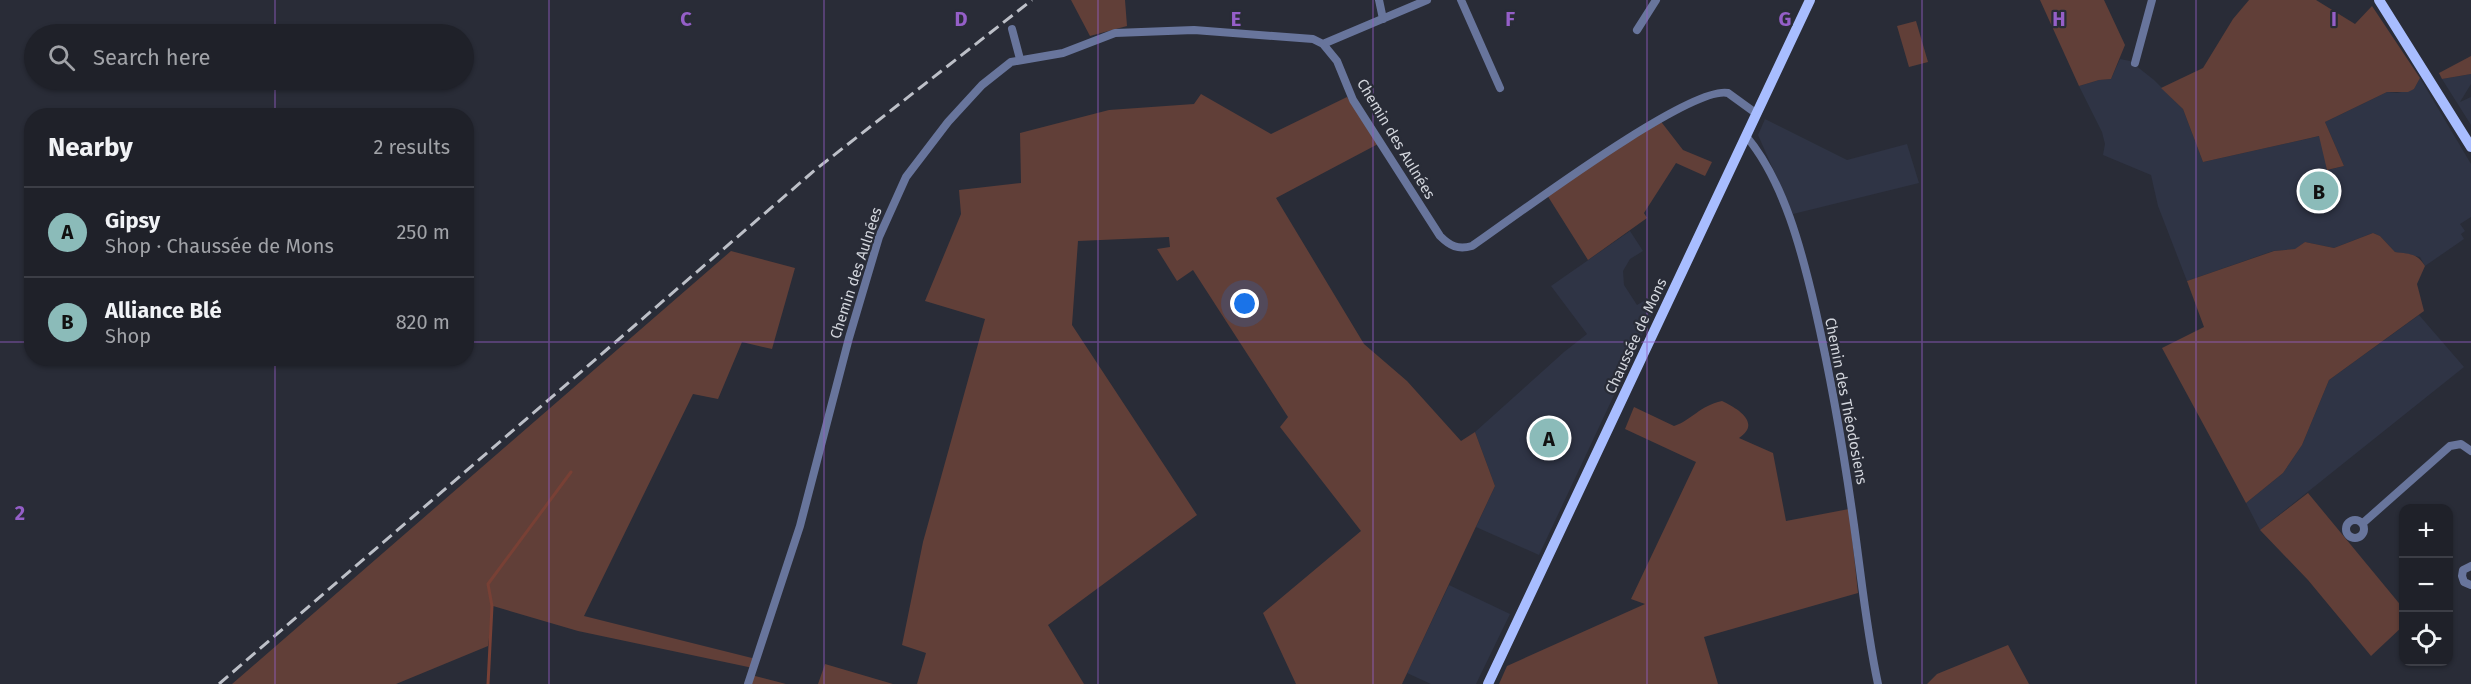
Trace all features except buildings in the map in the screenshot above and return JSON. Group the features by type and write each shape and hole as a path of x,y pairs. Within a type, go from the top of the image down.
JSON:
{"main road":[{"name":"Chaussée de Mons","path":"1488,684 1810,0"},
{"path":"2379,0 2471,147"}],"street":[{"path":"1378,0 1383,19"},
{"path":"1323,44 1427,0"},
{"path":"1461,0 1500,88"},
{"path":"1638,30 1656,0"},
{"path":"2134,63 2151,0"},
{"path":"1012,29 1020,59"},
{"name":"Chemin des Aulnées","path":"748,684 800,526 863,286 895,199 914,164 960,109 982,86 1011,62 1063,54 1108,35 1127,31 1194,30 1304,37 1323,44 1337,61 1353,100 1440,236 1457,248 1472,246 1642,128 1711,94 1728,93 1756,114"},
{"name":"Chemin des Théodosiens","path":"1746,136 1757,148 1778,192 1802,254 1834,393 1867,629 1878,684"},
{"path":"2362,523 2450,446 2461,444 2471,451"},
{"path":"2471,566 2463,570 2462,576 2464,582 2471,585"}],"shaded area":[{"path":"1071,0 1125,0 1127,26 1090,36"},
{"path":"2040,0 2104,0 2125,45 2111,79 2079,86"},
{"path":"2249,0 2316,0 2355,24 2372,6 2420,78 2414,89 2408,92 2387,92 2325,122 2344,166 2327,170 2319,136 2203,162 2183,109 2161,88 2203,68 2233,19"},
{"path":"1916,21 1928,62 1909,67 1897,26"},
{"path":"2471,56 2471,74 2442,79 2439,73"},
{"path":"2120,59 2130,61 2154,80 2183,109 2203,162 2320,136 2328,170 2344,166 2325,122 2387,92 2397,93 2414,89 2420,78 2471,164 2471,217 2460,224 2465,231 2461,234 2464,239 2425,266 2420,257 2395,252 2380,236 2373,233 2334,248 2305,242 2296,249 2273,251 2187,281 2158,206 2151,175 2103,155 2105,144 2102,132 2079,86 2111,79"},
{"path":"2471,74 2471,84 2460,102 2471,97 2471,125 2442,79"},
{"path":"1201,94 1271,134 1347,97 1378,144 1276,198 1364,344 1407,381 1461,441 1475,432 1495,486 1402,684 1296,684 1263,613 1361,531 1280,427 1288,417 1193,270 1177,281 1157,249 1170,247 1169,237 1078,241 1072,325 1197,515 1048,625 1084,684 917,684 926,653 902,645 923,542 985,319 925,301 961,214 959,190 1021,183 1020,133 1109,110 1194,104"},
{"path":"1659,119 1683,150 1712,162 1705,176 1676,163 1644,213 1647,218 1588,260 1547,195"},
{"path":"1765,119 1847,160 1907,144 1919,183 1793,214 1758,135"},
{"path":"1630,231 1643,251 1630,259 1623,271 1624,285 1637,305 1657,293 1661,295 1539,555 1476,527 1495,486 1475,432 1587,334 1551,286"},
{"path":"2373,233 2380,236 2395,252 2416,256 2425,266 2417,284 2424,311 2329,380 2302,445 2283,473 2246,503 2162,348 2204,327 2187,281 2274,251 2295,249 2305,242 2334,248"},
{"path":"731,251 795,268 772,349 742,342 718,399 693,394 584,616 756,659 753,668 578,631 493,606 488,646 396,684 232,684"},
{"path":"2419,315 2464,367 2260,530 2246,503 2283,473 2302,445 2329,380"},
{"path":"1722,401 1745,416 1748,422 1748,427 1739,438 1773,453 1786,521 1849,509 1858,593 1704,637 1718,684 1499,684 1507,666 1645,604 1631,599 1696,462 1625,429 1634,407 1674,426 1707,406"},
{"path":"2308,493 2399,603 2399,630 2371,656 2308,580 2260,530"},
{"path":"1449,585 1510,614 1476,684 1431,684 1407,673"},
{"path":"2008,645 2029,684 1927,684 1937,674"},
{"path":"825,664 893,684 818,684"},
{"path":"751,675 786,684 748,684"}],"waterway":[{"path":"488,684 492,606 488,584 571,472"}],"railway":[{"path":"219,684 815,170 1032,0"}],"place":[{"name":"Alliance Blé","path":"2319,191"},
{"name":"Gipsy","path":"1549,438"}]}
